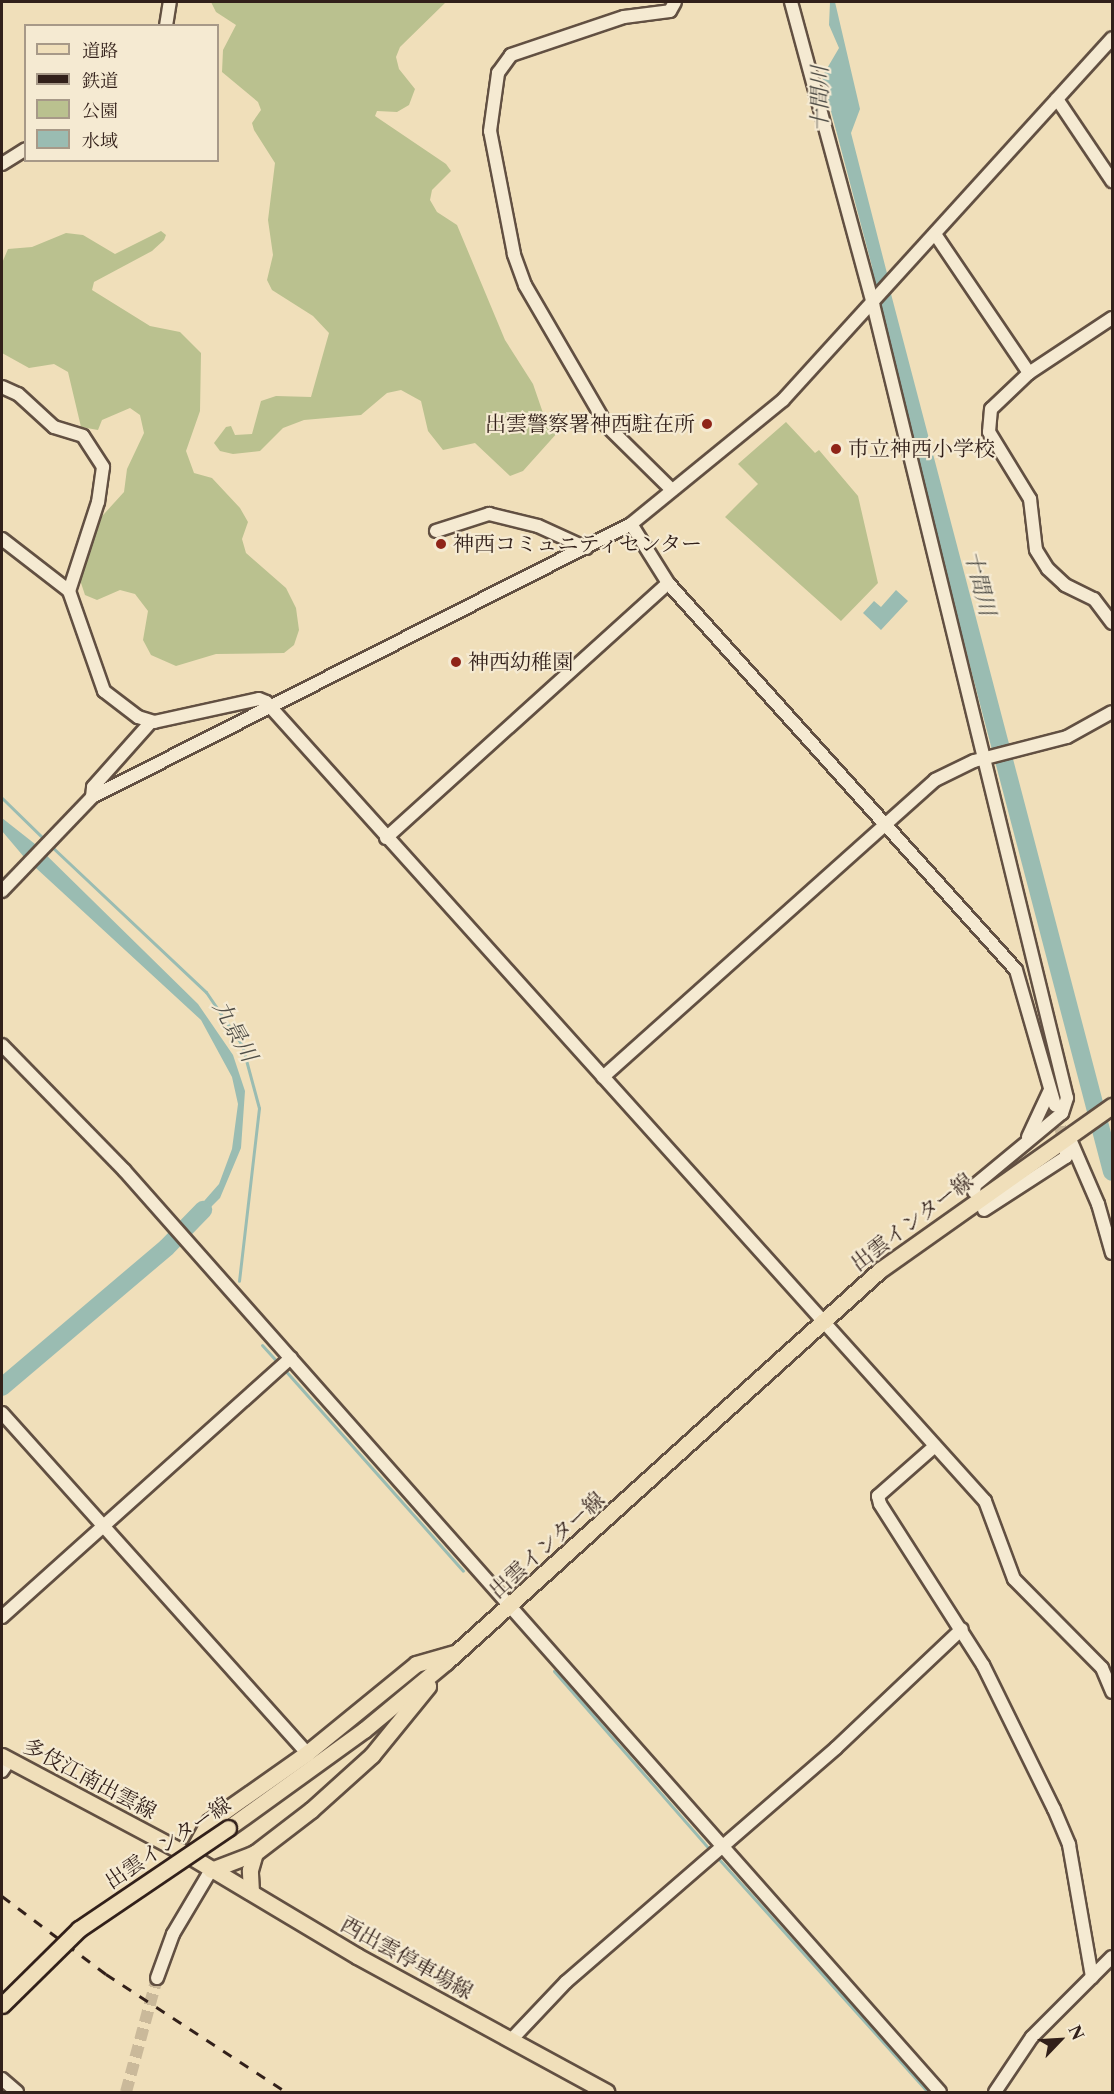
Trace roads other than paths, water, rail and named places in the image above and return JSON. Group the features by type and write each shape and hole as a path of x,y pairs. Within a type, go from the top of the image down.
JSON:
{"main road":[{"name":"出雲インター線","path":"2,2005 79,1929 311,1771 452,1657 512,1605 822,1319 927,1234 1070,1139 1112,1107"},
{"path":"190,1856 209,1822 307,1753 416,1664 452,1657"},
{"path":"211,1870 255,1853 372,1755 452,1657"},
{"name":"多伎江南出雲線","path":"4,1763 190,1856"},
{"path":"251,1892 249,1870 255,1853"},
{"name":"西出雲停車場線","path":"190,1856 211,1870 606,2092"}],"street":[{"path":"166,24 170,2"},
{"path":"672,490 608,426 525,285 514,254 490,123 498,73 511,55 624,17 670,11 675,2"},
{"path":"791,2 874,302 1067,1098 1062,1113 975,1185 974,1192"},
{"path":"2,891 45,843 92,797 269,705 631,524 783,400 1113,38"},
{"path":"1057,99 1113,181"},
{"path":"2,164 24,150"},
{"path":"935,234 1029,373"},
{"path":"1113,318 1029,373 991,409 989,432 1030,499 1036,550 1048,569 1065,585 1094,599 1113,623"},
{"path":"2,387 18,394 54,427 83,436 103,467 98,502 69,591"},
{"path":"436,531 489,514 538,526 586,548"},
{"path":"631,524 668,582 1016,970 1055,1105"},
{"path":"2,539 69,591 104,691 151,722"},
{"path":"386,838 668,582"},
{"path":"92,797 93,787 151,722 259,699 269,705 386,838 985,1502 1014,1579 1102,1668 1113,1692"},
{"path":"603,1077 934,780 984,758 1067,736 1113,712"},
{"path":"2,1045 83,1125 172,1224 512,1605 940,2092"},
{"path":"1023,1145 1046,1107 1050,1086"},
{"path":"984,1210 1066,1157 1070,1139"},
{"path":"1070,1139 1098,1204 1113,1253"},
{"path":"2,1617 291,1358"},
{"path":"2,1413 307,1753"},
{"path":"935,1446 878,1496 962,1629 1069,1845 1092,1977"},
{"path":"511,2040 566,1982 836,1748 962,1629"},
{"path":"157,1978 173,1934 211,1870"},
{"path":"995,2092 1032,2037 1113,1957"},
{"path":"2,2079 17,2092"}],"water":[{"path":"830,2 835,2 860,109 851,133 889,281 879,293 822,77 839,48 829,25"},
{"path":"896,590 908,601 881,630 863,613 874,601 881,607"},
{"path":"2,818 35,844 198,1004 233,1055 245,1091 241,1148 220,1198 188,1230 183,1225 219,1184 232,1149 238,1104 232,1077 201,1020 24,857 2,831"}],"waterway":[{"name":"十間川","path":"877,276 1112,1172"},
{"path":"2,798 46,841"},
{"path":"51,846 206,992 242,1045 259,1108 239,1281"},
{"name":"九景川","path":"2,1387 167,1247 203,1210"},
{"path":"262,1345 278,1363"},
{"path":"283,1368 463,1571"},
{"path":"554,1671 713,1853"},
{"path":"717,1857 928,2092"}],"tunnel":[{"path":"1056,1109 1065,1148"},
{"path":"126,2092 157,1978"}],"railway":[{"path":"2,1896 106,1974 286,2092"}],"place":[{"name":"出雲警察署神西駐在所","path":"707,424"},
{"name":"市立神西小学校","path":"836,449"},
{"name":"神西コミュニティセンター","path":"441,544"},
{"name":"神西幼稚園","path":"456,662"}]}
